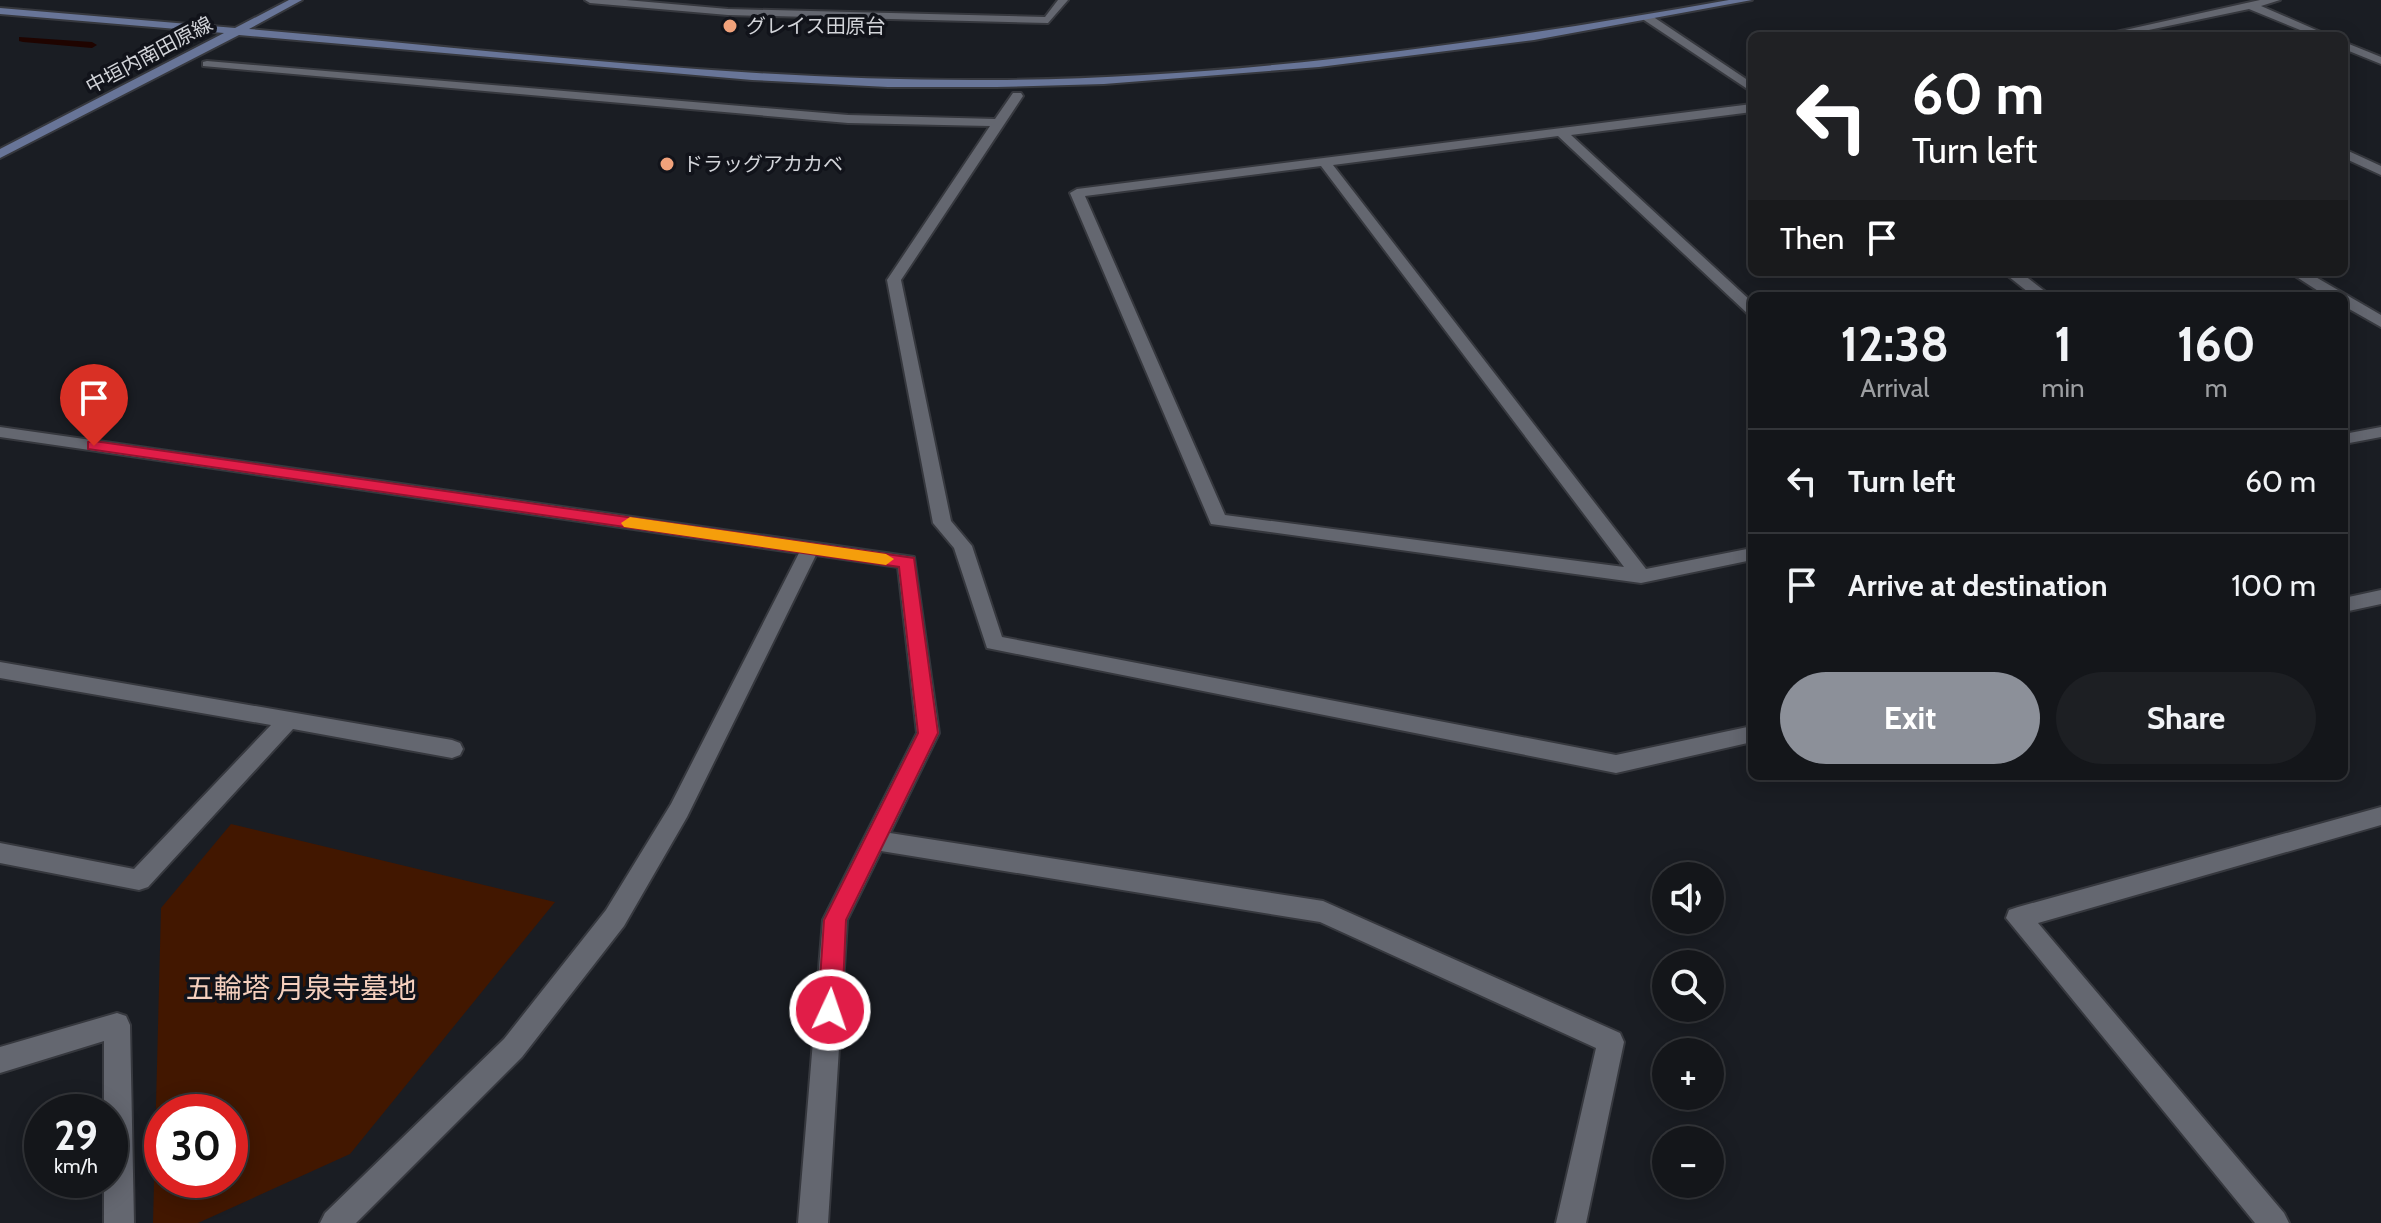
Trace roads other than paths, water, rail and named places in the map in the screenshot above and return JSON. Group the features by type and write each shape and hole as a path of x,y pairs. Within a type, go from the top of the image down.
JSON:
{"street":[{"path":"234,31 297,0"},
{"path":"590,0 728,12 1048,20 1063,0"},
{"path":"234,31 755,76 888,83 1026,83 1190,76 1341,64 1495,44 1747,0"},
{"path":"2239,0 2315,32"},
{"path":"2126,32 2275,0"},
{"name":"中垣内南田原線","path":"0,11 234,31"},
{"path":"1648,18 1748,85"},
{"name":"中垣内南田原線","path":"0,154 234,31"},
{"path":"2348,47 2381,61"},
{"path":"207,64 848,119 1000,123"},
{"path":"1017,96 894,280 942,523 963,546 994,643 1616,764 1748,735"},
{"path":"1748,109 1077,193 1218,520 1641,576 1748,555"},
{"path":"1561,132 1748,306"},
{"path":"2348,155 2381,171"},
{"path":"1324,162 1641,576"},
{"path":"2016,276 2038,292"},
{"path":"2303,276 2330,292"},
{"path":"2348,302 2381,322"},
{"path":"0,432 907,562 928,733 835,920 813,1223"},
{"path":"2348,438 2381,432"},
{"path":"335,1223 513,1048 615,918 679,810 810,549"},
{"path":"2348,604 2381,597"},
{"path":"0,670 452,749"},
{"path":"0,853 139,880 289,720"},
{"path":"2274,1223 2018,918 2381,816"},
{"path":"875,840 1323,912 1611,1042 1571,1223"},
{"path":"0,1060 117,1025 119,1223"}],"waterway":[{"path":"23,39 92,45"}],"place":[{"name":"グレイス田原台","path":"730,26"},
{"name":"ドラッグアカカベ","path":"667,164"}],"park label":[{"name":"五輪塔 月泉寺墓地","path":"301,988"}]}
